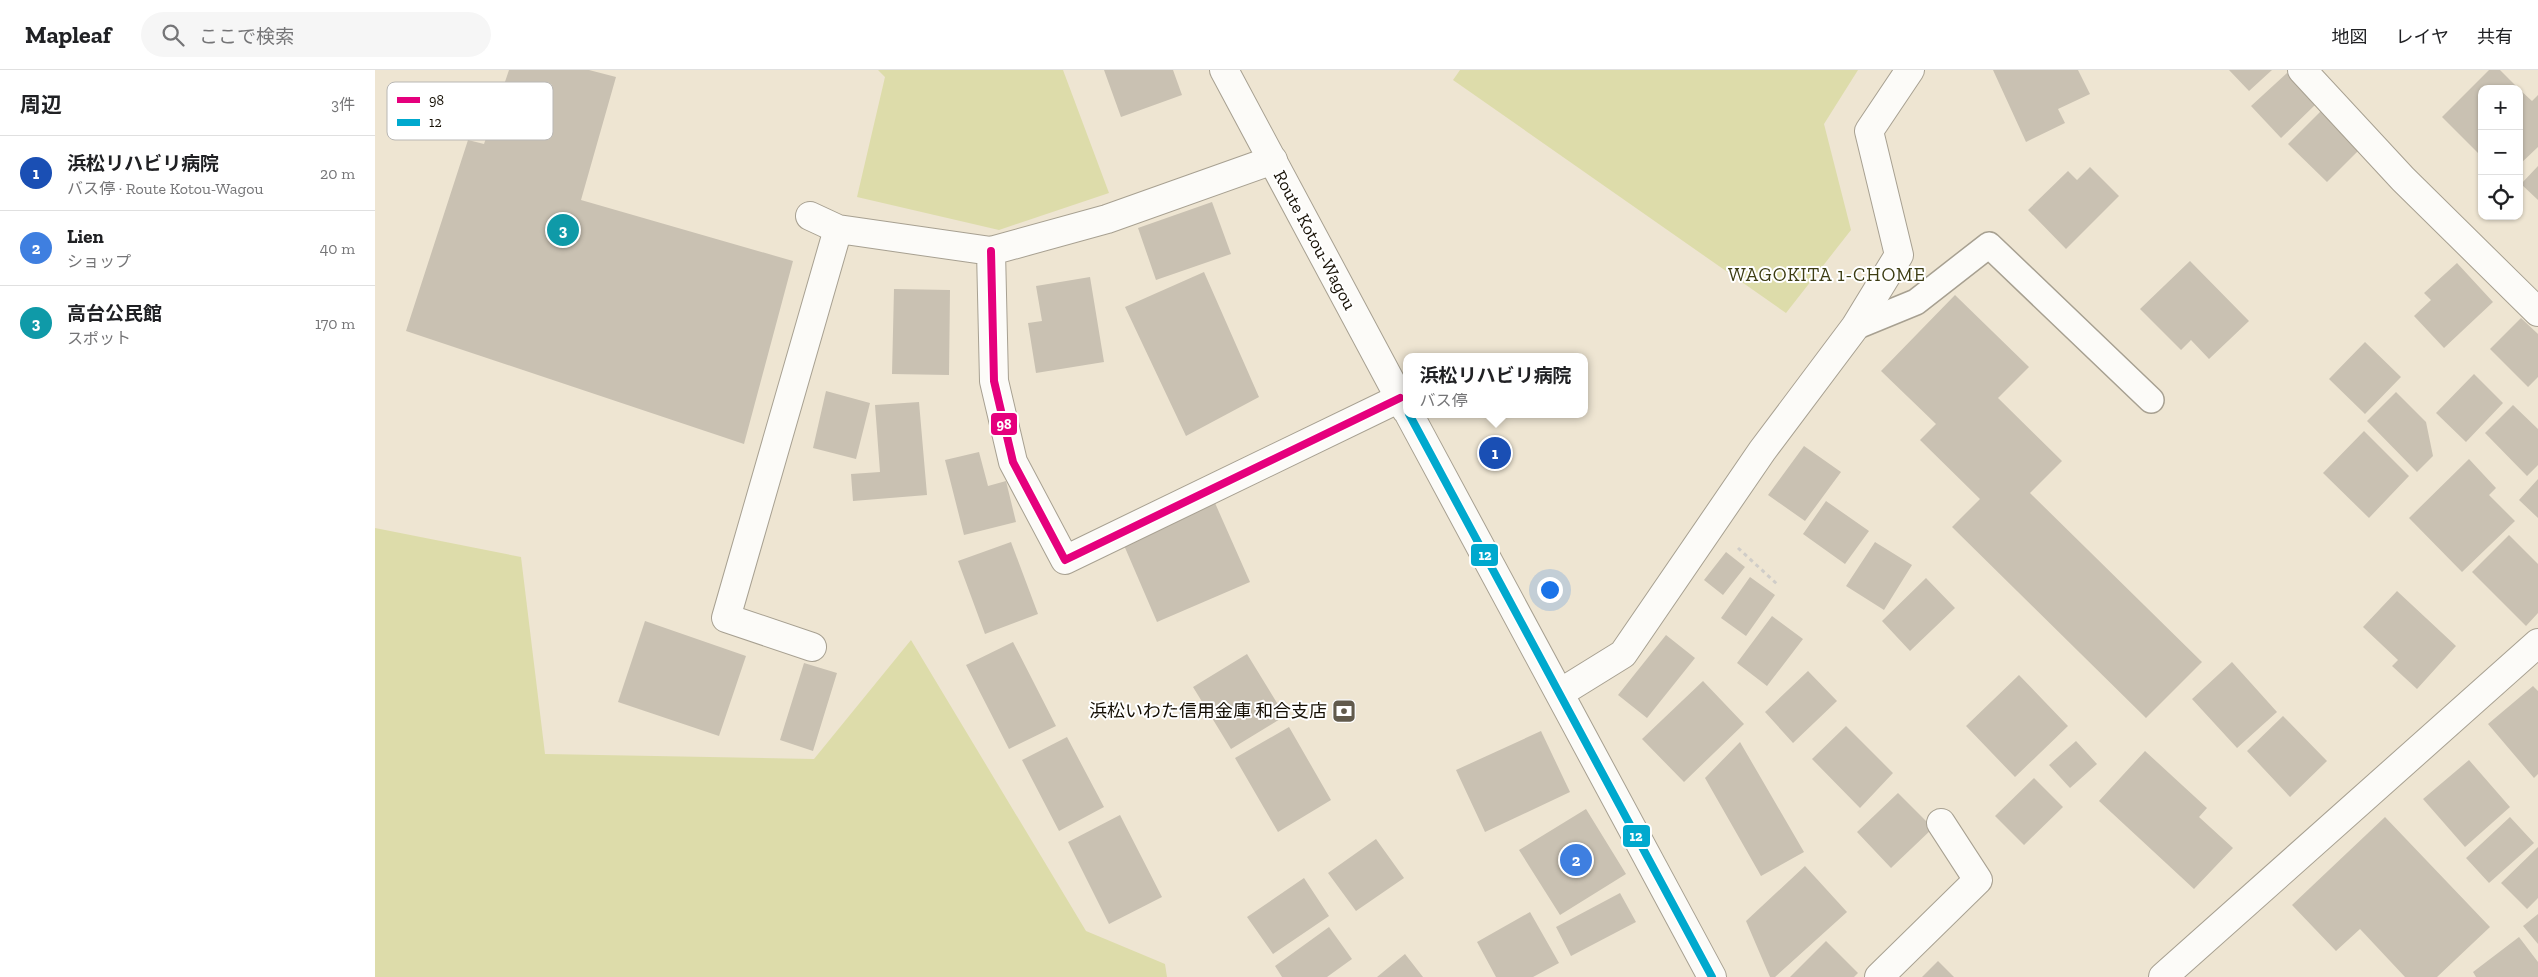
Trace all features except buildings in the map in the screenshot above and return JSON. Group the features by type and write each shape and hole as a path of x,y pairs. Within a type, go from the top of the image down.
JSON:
{"street":[{"name":"Route Kotou-Wagou","path":"1224,70 1403,404"},
{"path":"1560,693 1623,654 1762,451 1855,327 1899,256 1869,131 1910,70"},
{"path":"2302,70 2403,179 2538,312"},
{"path":"810,216 838,229 991,250 1107,218 1273,160"},
{"path":"812,647 726,618 838,229"},
{"path":"991,250 994,381 1013,462 1065,560 1403,409"},
{"name":"Route Kotou-Wagou","path":"1410,418 1712,977"},
{"path":"2163,977 2538,643"},
{"path":"1879,977 1978,880 1941,823"}],"lane":[{"path":"1855,327 1916,302 1989,245 2151,400"}],"path":[{"path":"1743,552 1777,584"}],"green space":[{"path":"878,70 1063,70 1109,193 999,230 857,197 885,77"},
{"path":"1460,70 1858,70 1824,124 1851,230 1786,313 1453,80"},
{"path":"375,528 521,557 545,754 814,759 911,640 1086,931 1165,964 1167,977 375,977"}],"transit line":[{"name":"98","path":"991,251 994,381 1013,462 1065,560 1400,398"},
{"name":"12","path":"1411,418 1712,977"}],"place":[{"name":"高台公民館","path":"563,230"},
{"name":"浜松リハビリ病院","path":"1495,453"},
{"name":"浜松いわた信用金庫 和合支店","path":"1344,711"},
{"name":"Lien","path":"1576,860"}],"district":[{"name":"WAGOKITA 1-CHOME","path":"1827,274"}]}
